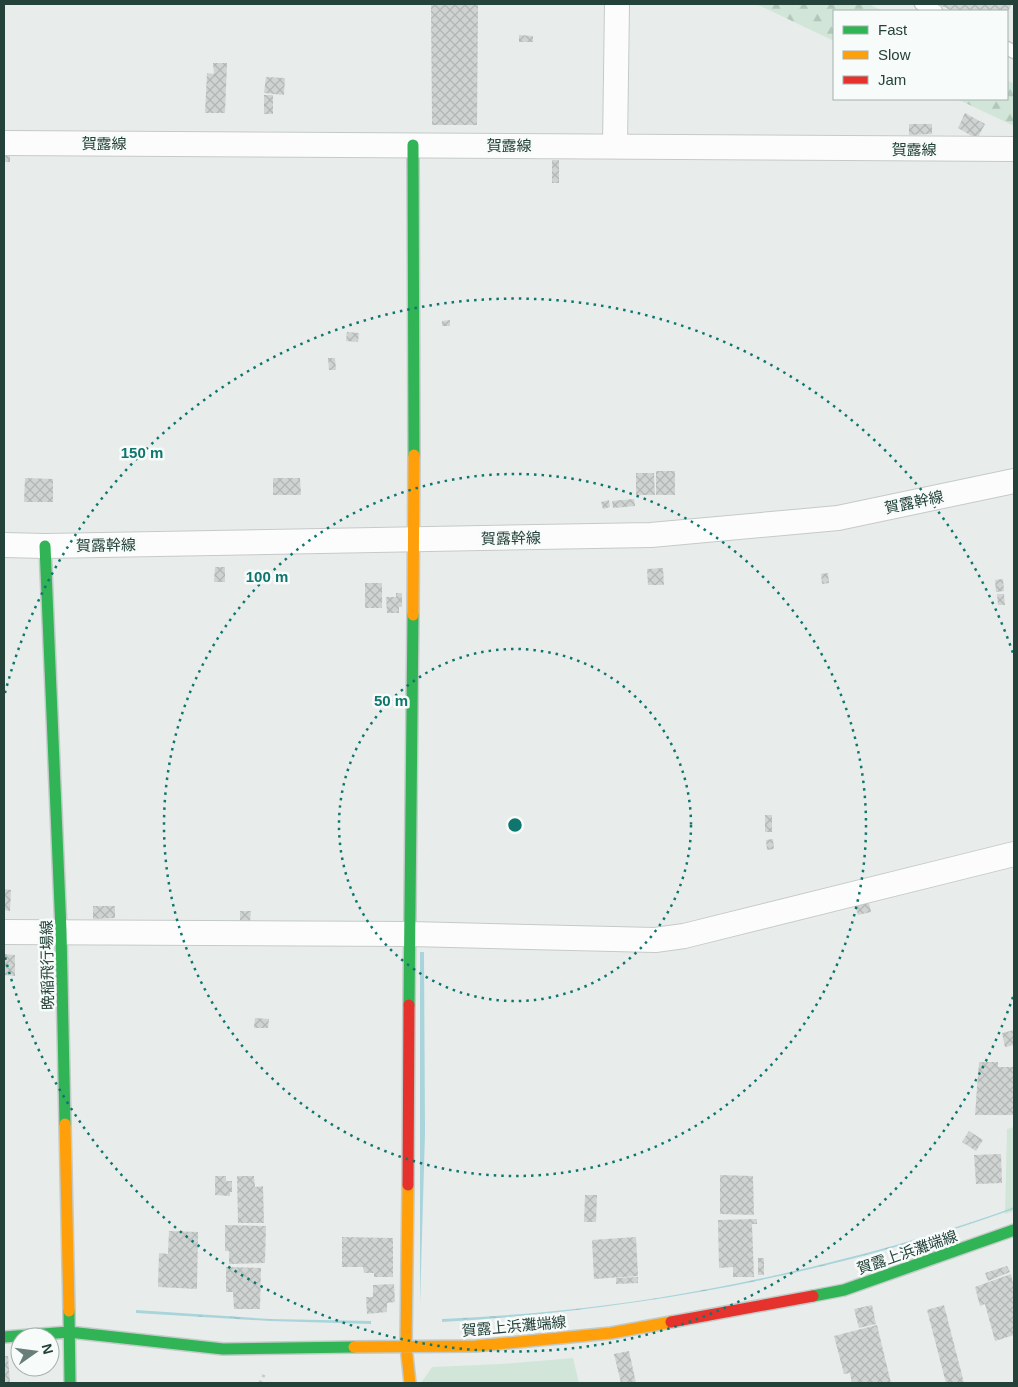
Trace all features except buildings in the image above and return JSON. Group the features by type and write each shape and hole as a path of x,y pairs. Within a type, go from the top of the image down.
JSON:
{"street":[{"path":"615,146 617,4"},
{"name":"賀露線","path":"4,143 1014,149"},
{"path":"410,1383 406,1346 414,540 413,145"},
{"name":"賀露幹線","path":"4,545 45,546 651,535 838,518 1014,481"},
{"name":"晩稲飛行場線","path":"45,546 61,931 70,1383"},
{"path":"4,932 410,934 655,940 684,936 1014,854"},
{"name":"賀露上浜灘端線","path":"4,1337 68,1332 223,1349 476,1346 611,1333 844,1290 1014,1230"}],"lane":[{"path":"921,4 934,10"}],"green space":[{"path":"756,4 869,4 881,10 833,10 833,41"},
{"path":"1008,81 1014,84 1014,126 959,100 1008,100"},
{"path":"1014,1127 1014,1211 1005,1214 1007,1129"},
{"path":"573,1358 579,1383 421,1383 432,1367"}],"water":[{"path":"420,952 424,952 425,1133 420,1305"},
{"path":"1014,1207 1014,1209 945,1232 875,1253 804,1271 732,1286 588,1309 442,1322 442,1319 527,1314 598,1306 727,1286 812,1267 896,1245"},
{"path":"136,1310 270,1319 371,1321 371,1324 270,1321 136,1313"}],"traffic: fast":[{"path":"413,145 414,455"},
{"path":"45,546 61,931 65,1124"},
{"path":"409,1005 413,615"},
{"path":"813,1296 844,1290 1014,1230"},
{"path":"69,1311 70,1383"},
{"path":"4,1337 69,1332 223,1349 354,1347"}],"traffic: slow":[{"path":"413,615 414,455"},
{"path":"65,1124 69,1311"},
{"path":"408,1185 406,1346 410,1383"},
{"path":"354,1347 476,1346 611,1333 671,1322"}],"traffic: jam":[{"path":"408,1185 409,1005"},
{"path":"671,1322 813,1296"}]}
